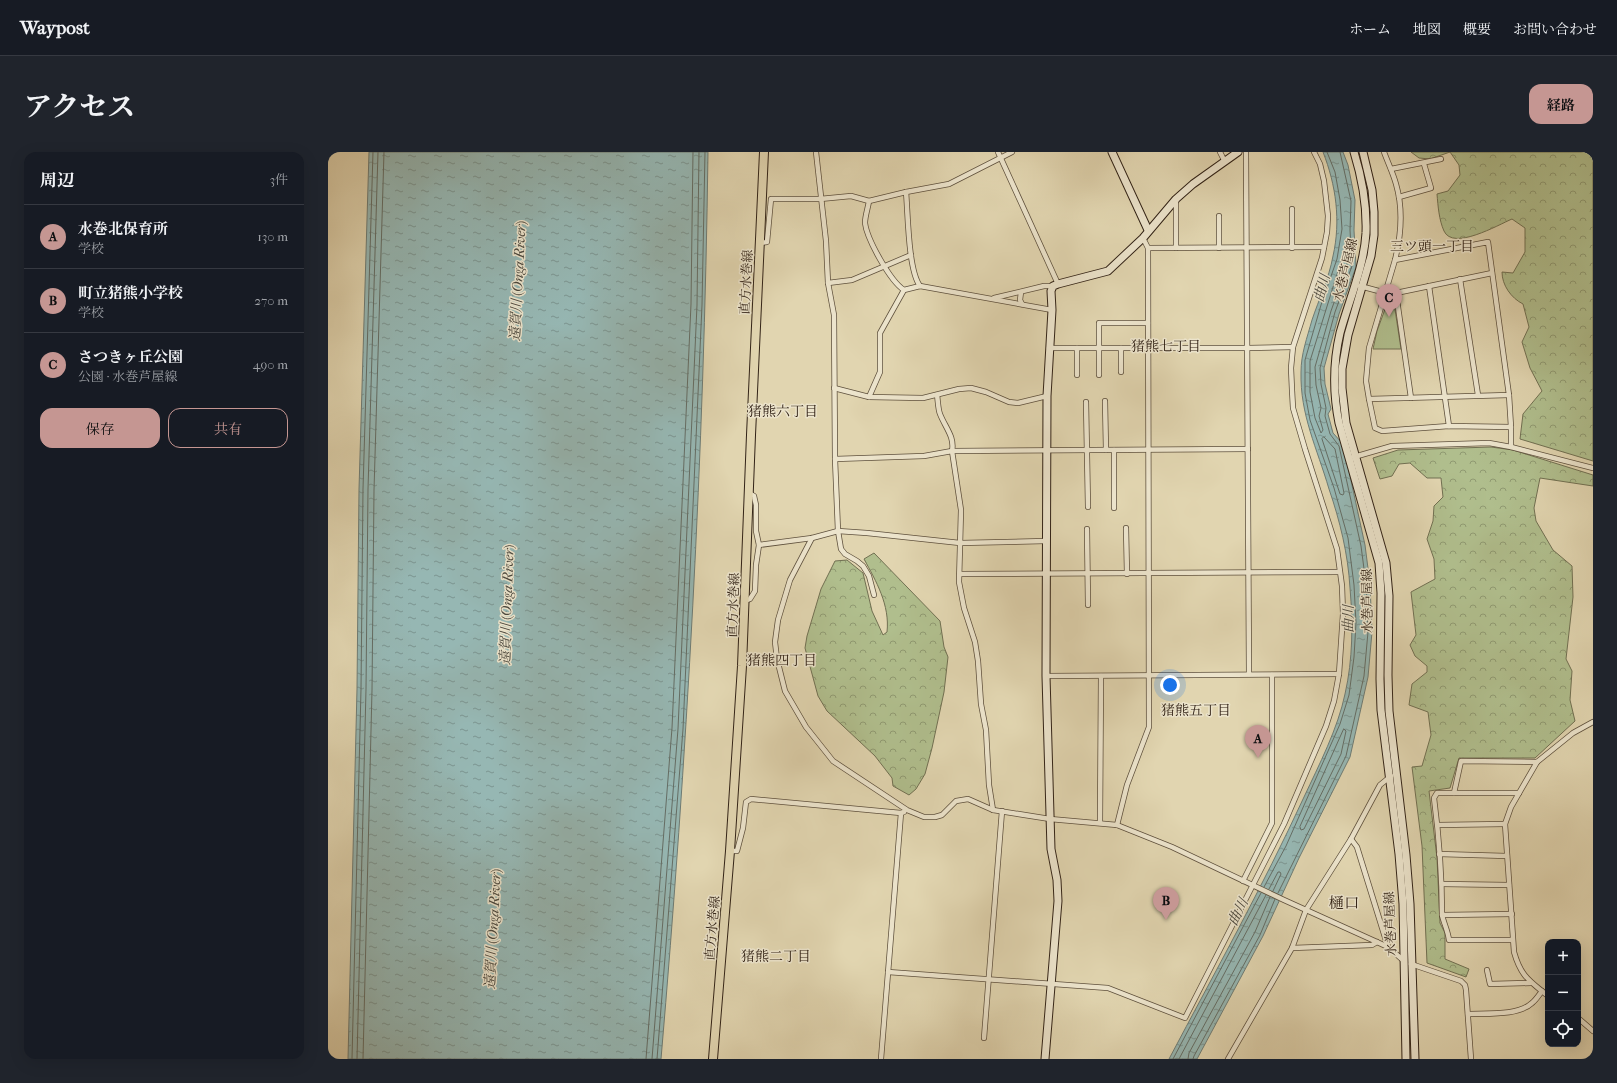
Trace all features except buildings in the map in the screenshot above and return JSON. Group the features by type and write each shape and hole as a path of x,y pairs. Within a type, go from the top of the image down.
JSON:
{"main road":[{"name":"直方水巻線","path":"713,1059 730,851 745,601 764,152"},
{"path":"1112,152 1148,230"},
{"path":"1045,1059 1058,901 1057,880 1051,849 1046,676 1046,450 1049,348 1052,310 1051,291 1056,285 1108,271 1143,238 1148,230 1176,199 1193,184 1238,152"},
{"name":"水巻芦屋線","path":"1353,457 1339,423 1334,387 1337,350 1363,255 1366,227 1364,192 1360,171 1354,152"},
{"name":"水巻芦屋線","path":"1363,152 1372,190 1374,234 1371,256 1348,335 1342,369 1344,407 1353,457 1379,563 1381,593 1380,695 1393,775 1415,1059"},
{"name":"水巻芦屋線","path":"1406,1059 1407,962"}],"street":[{"path":"816,152 820,200 826,241 828,283 834,315 835,459 838,531 841,549 845,554 863,566 869,576 874,595"},
{"path":"760,243 768,242 772,199 820,200 851,196 869,201 949,184 1000,154 1012,152"},
{"path":"1220,152 1225,162"},
{"path":"1246,152 1249,674"},
{"path":"888,972 1108,988 1185,1018 1284,824 1326,726 1334,701 1339,674 1342,649 1342,586 1336,549 1294,408 1290,368 1293,347 1322,258 1327,232 1324,181 1320,164 1314,152"},
{"path":"1384,152 1391,169 1399,197 1400,216 1399,245 1369,348 1366,381 1375,428 1382,431 1449,426 1512,427"},
{"path":"993,298 1044,286 1056,285 1000,154"},
{"path":"1391,169 1424,164 1441,159"},
{"path":"1399,197 1431,188 1424,164"},
{"path":"906,192 911,256 916,281 920,286"},
{"path":"1176,199 1176,248"},
{"path":"869,201 865,222 868,234 876,251 897,286 904,290 920,286 993,298 1052,310"},
{"path":"1292,209 1292,248"},
{"path":"1219,216 1219,248"},
{"path":"1117,825 1127,785 1149,727 1148,248 1143,238"},
{"path":"1395,260 1488,242 1509,395 1512,427 1511,447"},
{"path":"1148,248 1324,247"},
{"path":"828,283 852,280 911,256"},
{"path":"1355,285 1386,293 1396,293 1492,273"},
{"path":"1460,280 1478,395"},
{"path":"1429,286 1449,426"},
{"path":"870,397 880,372 880,333 904,290"},
{"path":"1021,292 1020,300 1022,304"},
{"path":"1396,293 1411,398"},
{"path":"1099,375 1099,322 1148,323"},
{"path":"1049,348 1293,347"},
{"path":"1077,348 1078,375"},
{"path":"1121,348 1121,372"},
{"path":"834,388 870,397 923,398 959,389 971,388 986,392 1009,402 1018,402 1047,396"},
{"path":"937,395 940,414 948,428 953,444 952,451 961,510 959,582 964,608 975,642 978,661 981,704 986,730 989,784 993,810"},
{"path":"1369,399 1509,395"},
{"path":"1105,401 1106,450"},
{"path":"1086,402 1088,507"},
{"path":"1353,457 1392,446 1489,443 1511,447 1593,468"},
{"path":"835,459 924,456 952,451 1248,449"},
{"path":"1114,450 1114,508"},
{"path":"745,601 750,600 755,590 756,565 759,546 756,531 756,505 754,496 749,493"},
{"path":"1126,528 1127,574"},
{"path":"1087,529 1088,605"},
{"path":"759,546 812,538 838,531 960,543 1046,541"},
{"path":"812,538 790,580 778,620 775,642 777,658 785,691 806,727 833,761 907,810 924,817 935,817 942,815 956,801 968,799 993,810 1050,819 1117,825 1172,847 1388,947 1407,962 1460,981 1465,985 1471,1059"},
{"path":"960,574 1339,572"},
{"path":"1046,676 1339,674"},
{"path":"1243,881 1272,823 1272,675"},
{"path":"1100,823 1101,676"},
{"path":"1545,994 1531,983 1517,963 1512,940 1512,914 1505,824 1511,807 1537,762 1572,733 1593,722"},
{"path":"1454,793 1462,761 1537,762"},
{"path":"1228,1059 1292,948 1306,910 1352,839 1380,785 1393,775"},
{"path":"1512,940 1449,940 1448,931 1444,924 1442,915 1440,854 1434,798 1437,793 1519,793"},
{"path":"730,851 737,851 743,828 746,802 751,799 901,813 907,810"},
{"path":"984,1038 1002,811"},
{"path":"881,1059 901,813"},
{"path":"1438,825 1505,824"},
{"path":"1352,839 1357,847 1388,947"},
{"path":"1440,854 1507,856"},
{"path":"1442,884 1509,885"},
{"path":"1442,915 1512,914"},
{"path":"1292,948 1372,945 1377,942"},
{"path":"1487,970 1490,984 1531,983"},
{"path":"1468,1014 1516,1011 1533,1003 1542,991"},
{"path":"1581,1021 1593,1031"}],"green space":[{"path":"1411,152 1450,152 1430,159 1419,158"},
{"path":"1450,152 1593,152 1593,461 1520,439 1523,414 1542,391 1530,368 1522,342 1529,327 1523,304 1508,291 1502,277 1502,272 1513,273 1525,252 1525,228 1512,219 1487,231 1466,238 1449,236 1444,231 1439,213 1437,194 1448,191 1460,175 1459,165"},
{"path":"1392,298 1401,349 1373,349 1377,331 1388,301"},
{"path":"1491,447 1513,450 1593,475 1593,486 1540,478 1534,508 1536,521 1553,550 1572,566 1573,597 1566,659 1572,671 1570,700 1575,721 1535,758 1459,758 1450,788 1429,791 1437,858 1440,923 1445,933 1445,959 1469,969 1466,977 1427,963 1422,846 1412,767 1422,766 1431,735 1428,712 1409,705 1412,684 1427,672 1427,666 1415,656 1410,645 1416,635 1411,592 1435,579 1434,559 1427,539 1433,521 1434,506 1443,497 1441,478 1427,478 1410,463 1399,464 1392,476 1380,479 1373,458 1398,450"},
{"path":"874,553 940,621 944,647 948,657 944,692 925,774 916,789 909,795 893,786 892,778 875,756 827,711 818,696 805,648 807,636 821,589 835,561 847,560 863,573 872,611 883,635 887,632 884,603 864,559"}],"water":[{"name":"遠賀川 (Onga River)","path":"369,152 708,152 703,379 693,606 679,832 661,1059 348,1059 357,689 359,489"},
{"path":"1323,152 1343,152 1348,165 1355,200 1354,230 1356,267 1339,314 1324,368 1325,384 1331,409 1328,414 1333,433 1343,444 1365,545 1370,584 1372,632 1368,677 1350,757 1299,858 1263,936 1197,1059 1169,1059 1255,896 1316,772 1338,720 1348,681 1352,628 1349,575 1337,513 1310,431 1301,388 1301,365 1303,352 1331,264 1337,230 1334,190"}],"place":[{"name":"さつきヶ丘公園","path":"1389,317"},
{"name":"水巻北保育所","path":"1258,758"},
{"name":"町立猪熊小学校","path":"1166,920"}],"district":[{"name":"三ツ頭一丁目","path":"1432,246"},
{"name":"猪熊七丁目","path":"1166,346"},
{"name":"猪熊六丁目","path":"783,411"},
{"name":"猪熊四丁目","path":"782,660"},
{"name":"猪熊五丁目","path":"1196,710"},
{"name":"樋口","path":"1344,903"},
{"name":"猪熊二丁目","path":"776,956"}],"water label":[{"name":"曲川","path":"1322,288"},
{"name":"曲川","path":"1348,619"},
{"name":"曲川","path":"1238,912"}]}
